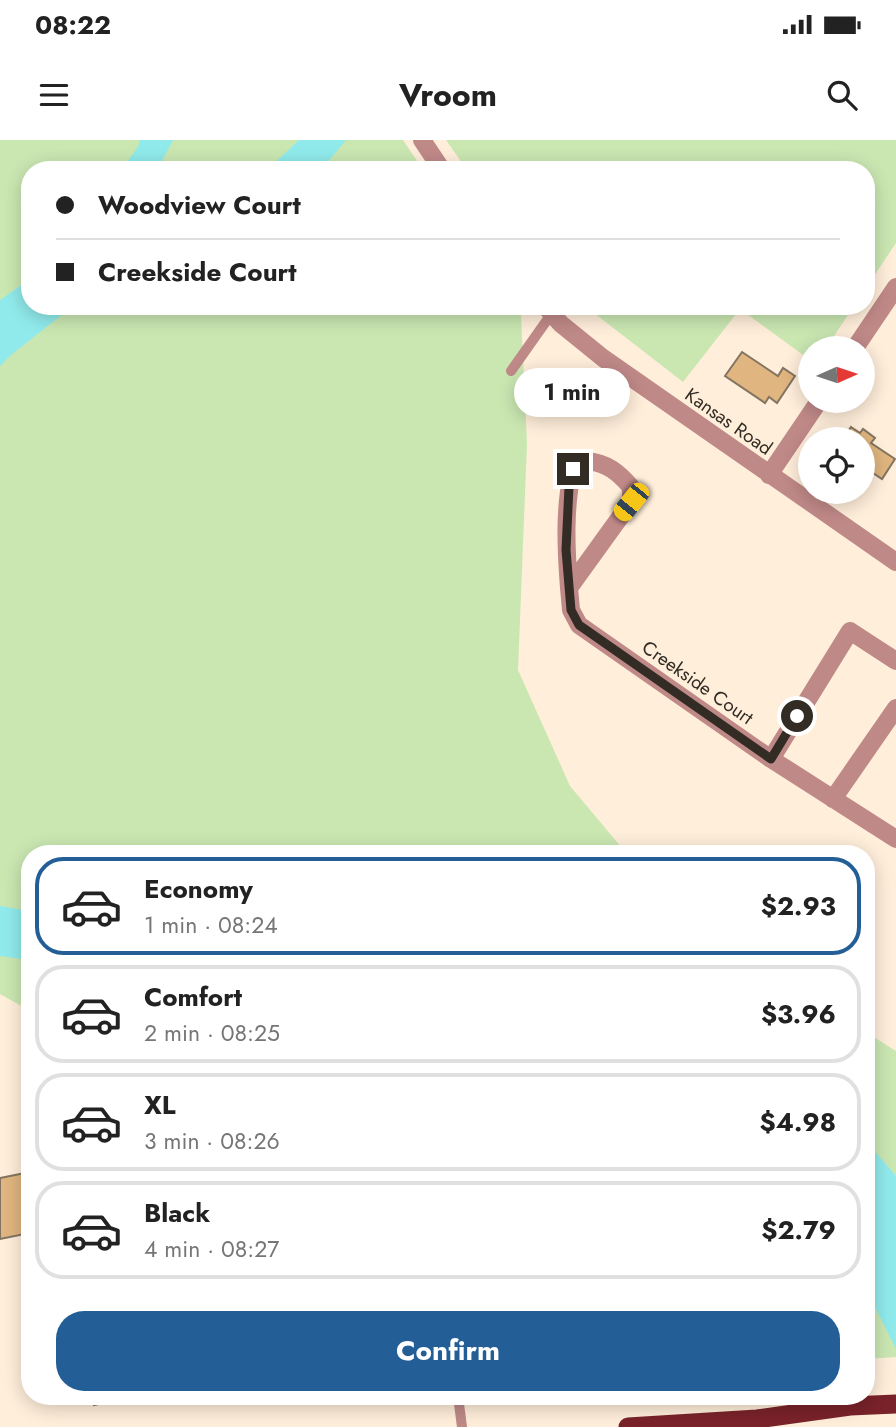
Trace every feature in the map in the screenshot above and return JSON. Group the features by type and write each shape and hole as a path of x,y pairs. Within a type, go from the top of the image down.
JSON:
{"highway":[{"path":"875,1405 896,1404"},
{"path":"628,1427 757,1419 873,1405"}],"street":[{"path":"422,140 436,161"},
{"path":"863,336 896,287"},
{"name":"Kansas Road","path":"554,315 603,358 896,562"},
{"path":"769,475 811,413"},
{"name":"Creekside Court","path":"569,588 631,502 631,487 619,473 602,462 587,461 573,469 569,487 566,550 569,588 571,610 579,625 771,759 896,839"},
{"path":"771,759 850,631 896,661"},
{"path":"833,799 896,708"}],"lane":[{"path":"511,371 545,315"},
{"path":"459,1405 462,1427"}],"green space":[{"path":"0,140 403,140 417,161 21,161 21,315 521,315 527,444 518,670 570,786 619,845 21,845 21,1006 0,994"},
{"path":"446,140 896,140 896,243 875,274 875,161 461,161"},
{"path":"597,315 735,315 683,382"},
{"path":"748,315 848,315 834,336 798,336 798,351"},
{"path":"875,1038 896,1051 896,1357 875,1358"}],"water":[{"path":"140,140 173,140 162,161 128,161"},
{"path":"299,140 346,140 328,161 277,161"},
{"path":"21,285 21,315 62,315 0,366 0,300"},
{"path":"0,906 21,910 21,959 0,956"},
{"path":"875,1152 896,1176 896,1349 875,1307"}],"building":[{"path":"742,352 778,376 783,368 795,376 777,403 769,397 765,403 725,376"},
{"path":"875,446 895,459 882,479 875,474"},
{"path":"21,1174 21,1235 0,1239 0,1178"}],"route":[{"path":"573,469 569,487 566,550 571,610 579,625 771,759 797,716"}]}
